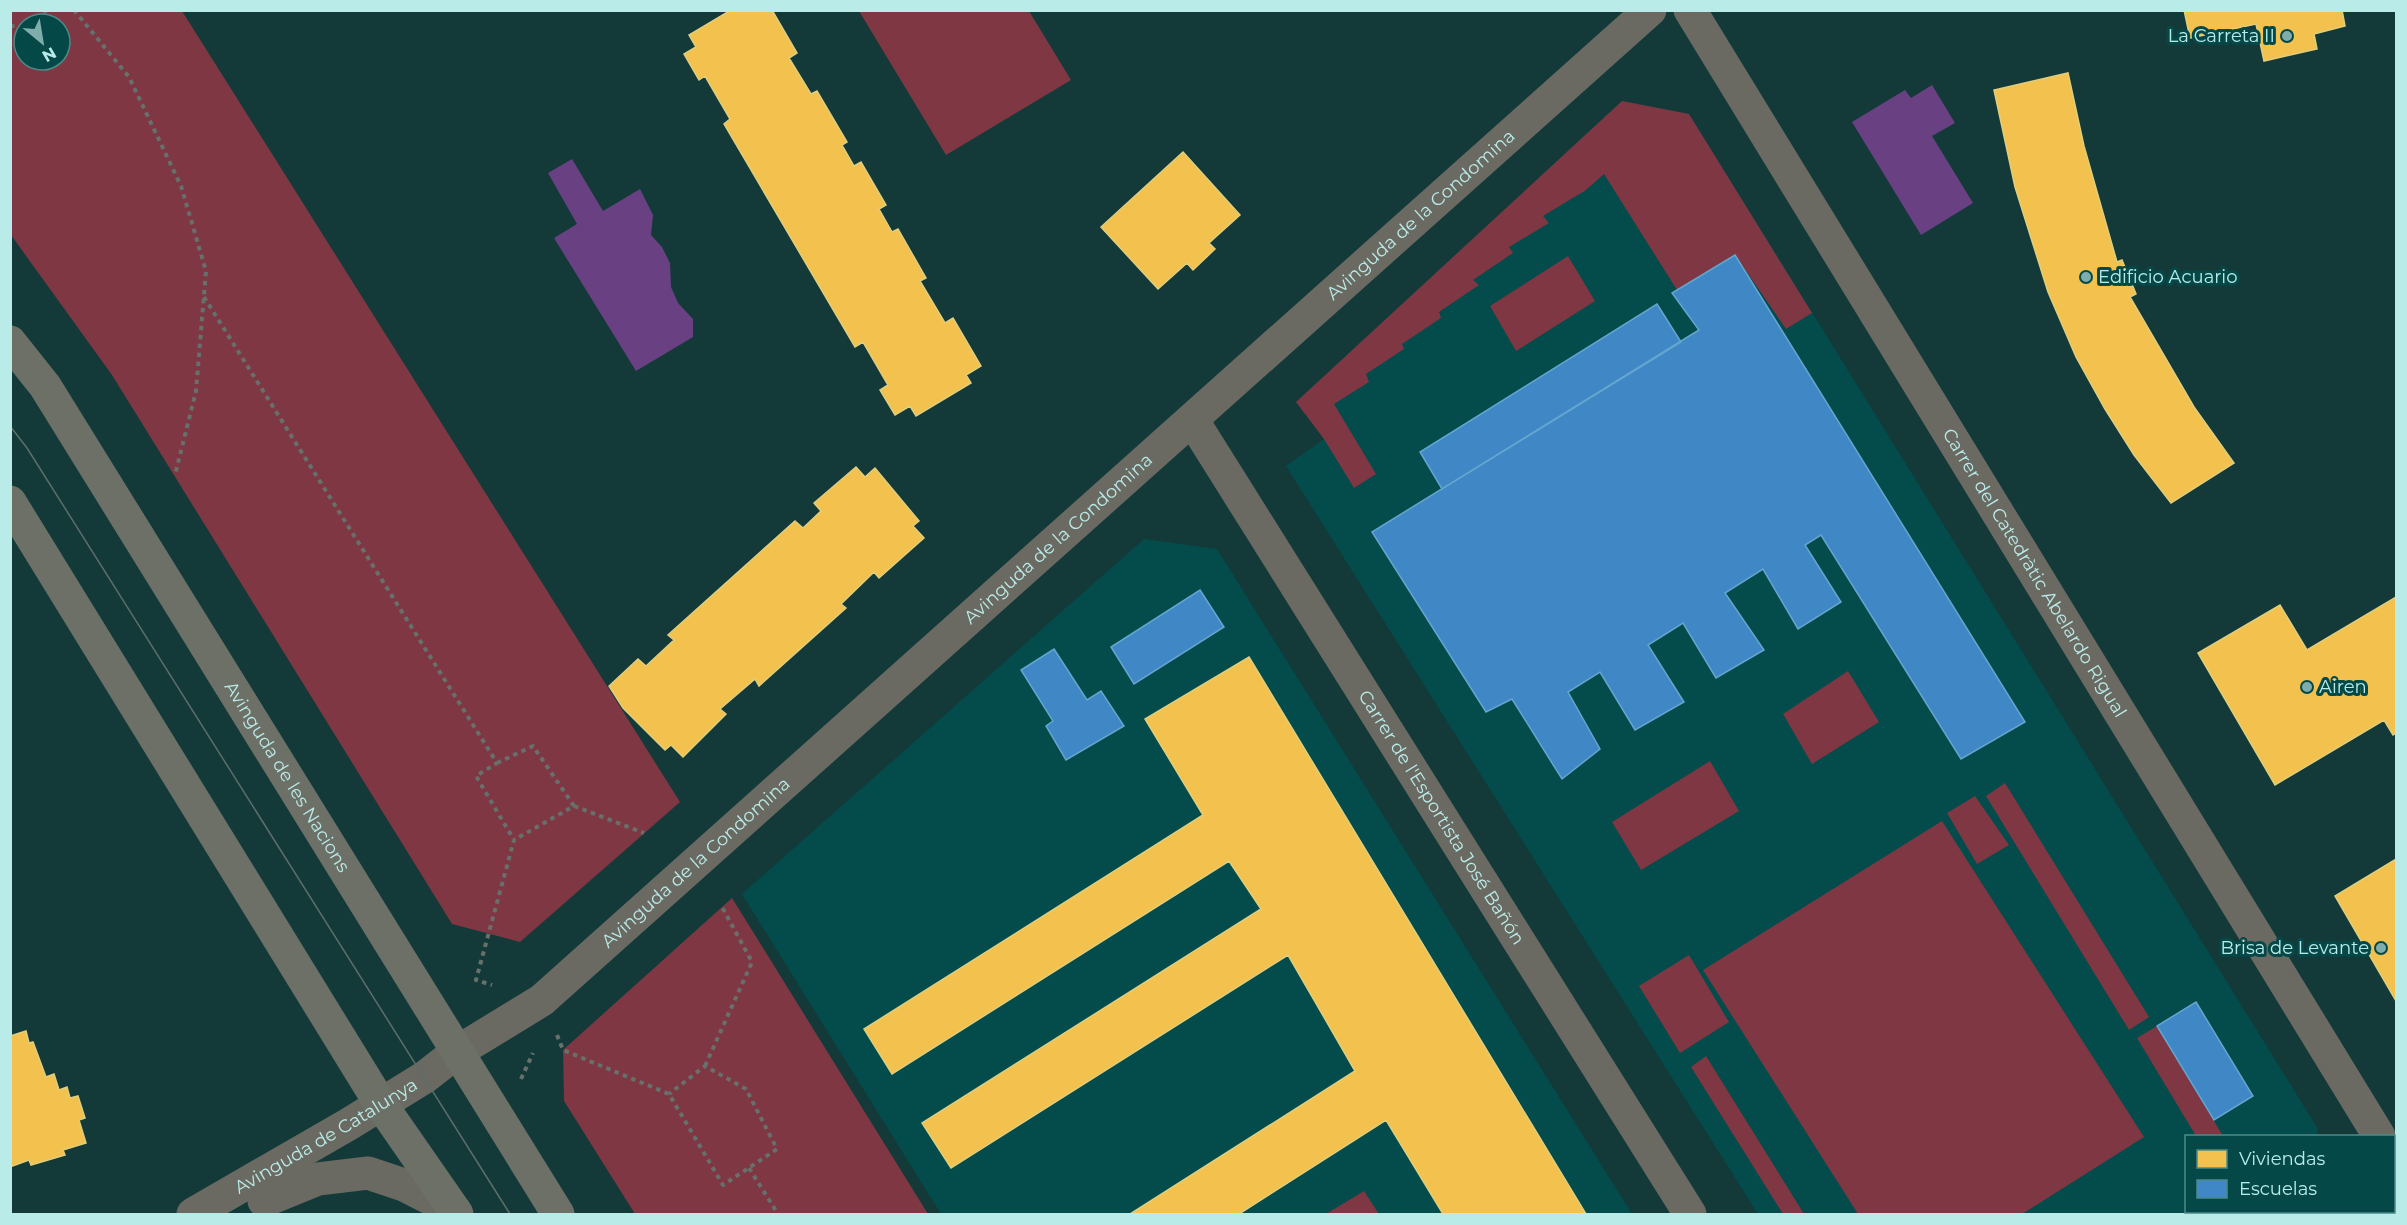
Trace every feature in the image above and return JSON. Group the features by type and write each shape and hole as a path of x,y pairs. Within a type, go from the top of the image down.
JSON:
{"main road":[{"name":"Avinguda de les Nacions","path":"10,342 45,386 558,1215"},
{"path":"10,502 380,1103 456,1213"}],"street":[{"name":"Avinguda de la Condomina","path":"457,1052 542,1000 1193,421 1650,10"},
{"name":"Carrer del Catedràtic Abelardo Rigual","path":"1690,10 2378,1135"},
{"name":"Carrer de l'Esportista José Bañón","path":"1193,421 1690,1215"},
{"name":"Avinguda de Catalunya","path":"193,1215 349,1124 425,1077 457,1052"},
{"path":"259,1208 349,1124"},
{"path":"259,1208 318,1179 368,1173 404,1185 456,1213"}],"path":[{"path":"74,10 129,77 181,186 206,271 196,391 175,475"},
{"path":"204,297 497,764"},
{"path":"514,840 476,776 533,746 574,806 644,833"},
{"path":"497,987 476,980 514,840 574,806"},
{"path":"669,1094 705,1066 752,962 722,907"},
{"path":"563,1050 669,1094 723,1185 777,1149 746,1089 705,1066"},
{"path":"749,1168 778,1215"}],"shaded area":[{"path":"10,11 182,11 680,802 520,942 452,924 112,375 11,235"},
{"path":"859,11 1029,11 1071,80 946,155"},
{"path":"1932,85 1955,123 1932,136 1973,203 1921,235 1852,122 1905,90 1911,98"},
{"path":"1622,101 1689,114 2318,1129 2316,1135 2185,1135 2185,1213 2264,1213 1758,1214 1286,466 1324,439 1296,402"},
{"path":"1622,101 1689,114 1812,313 1786,329 1735,255 1677,290 1604,174 1586,190 1543,216 1549,223 1509,247 1513,253 1473,280 1479,285 1439,312 1441,318 1402,344 1404,349 1366,374 1369,382 1334,404 1376,474 1354,488 1324,439 1296,402"},
{"path":"572,159 603,211 640,189 653,215 651,235 662,247 670,263 671,287 678,303 693,319 693,337 636,371 554,238 577,224 548,173"},
{"path":"1568,256 1595,301 1516,351 1490,306"},
{"path":"1144,539 1217,549 1632,1214 941,1214 742,894"},
{"path":"1848,671 1879,722 1812,764 1783,714"},
{"path":"1710,761 1739,811 1641,870 1612,822"},
{"path":"2005,783 2149,1017 2129,1030 1986,796"},
{"path":"1975,796 2009,845 1977,864 1947,813"},
{"path":"1942,821 2144,1137 2022,1214 1858,1214 1703,970"},
{"path":"732,898 928,1214 635,1214 564,1101 563,1050"},
{"path":"1689,955 1729,1022 1680,1053 1639,986"},
{"path":"2157,1026 2222,1135 2195,1135 2137,1038"},
{"path":"1706,1056 1804,1214 1783,1214 1691,1067"},
{"path":"1364,1191 1379,1214 1326,1214"}],"building: Viviendas":[{"path":"731,10 772,10 797,53 789,58 811,94 817,91 847,142 842,145 854,166 861,162 886,205 879,209 892,232 898,229 926,278 920,281 945,323 953,318 981,366 966,375 971,383 916,416 910,406 895,415 880,390 888,385 863,342 855,347 724,124 730,119 705,76 699,80 684,54 696,47 689,35"},
{"name":"La Carreta II","path":"2184,10 2342,10 2345,26 2314,34 2317,49 2264,61 2256,24 2190,38"},
{"name":"Edificio Acuario","path":"2068,73 2084,146 2117,262 2122,260 2136,294 2130,297 2194,407 2234,463 2171,503 2134,455 2076,357 2048,292 2015,187 1994,90"},
{"path":"1183,152 1240,215 1209,243 1215,249 1193,270 1187,263 1158,289 1101,227"},
{"path":"856,467 865,477 875,468 919,521 913,526 924,538 879,578 874,572 841,604 846,608 759,686 755,679 720,709 726,714 683,757 671,745 665,750 623,708 609,686 638,659 646,666 674,640 668,635 795,521 803,528 821,511 814,503"},
{"name":"Airen","path":"2396,597 2396,733 2393,735 2384,720 2275,785 2198,653 2280,605 2307,650"},
{"path":"1249,657 1586,1214 1443,1214 1386,1120 1239,1214 1130,1214 1355,1071 1288,955 951,1168 922,1123 1261,909 1229,861 892,1074 864,1029 1203,815 1145,719"},
{"name":"Brisa de Levante","path":"2396,859 2396,1001 2335,896"},
{"path":"26,1031 29,1043 33,1042 46,1077 54,1074 59,1090 67,1087 70,1098 78,1096 85,1118 79,1120 86,1143 63,1150 65,1155 31,1165 29,1160 10,1167 10,1036"}],"building: Escuelas":[{"path":"1735,255 2025,722 1961,759 1821,535 1805,545 1841,602 1798,629 1763,569 1725,593 1764,650 1716,678 1683,623 1648,645 1684,702 1635,730 1600,672 1568,692 1600,749 1562,779 1512,699 1486,712 1372,532 1699,330 1672,293"},
{"path":"1657,304 1681,342 1442,489 1420,452"},
{"path":"1200,590 1224,627 1134,684 1111,647"},
{"path":"1054,649 1087,700 1101,691 1124,726 1066,760 1046,726 1053,721 1021,670"},
{"path":"2196,1002 2253,1096 2214,1120 2157,1026"}],"tram line":[{"path":"10,426 27,448 510,1214"}],"place":[{"name":"La Carreta II","path":"2287,36"},
{"name":"Edificio Acuario","path":"2086,277"},
{"name":"Airen","path":"2307,687"},
{"name":"Brisa de Levante","path":"2381,948"}]}
